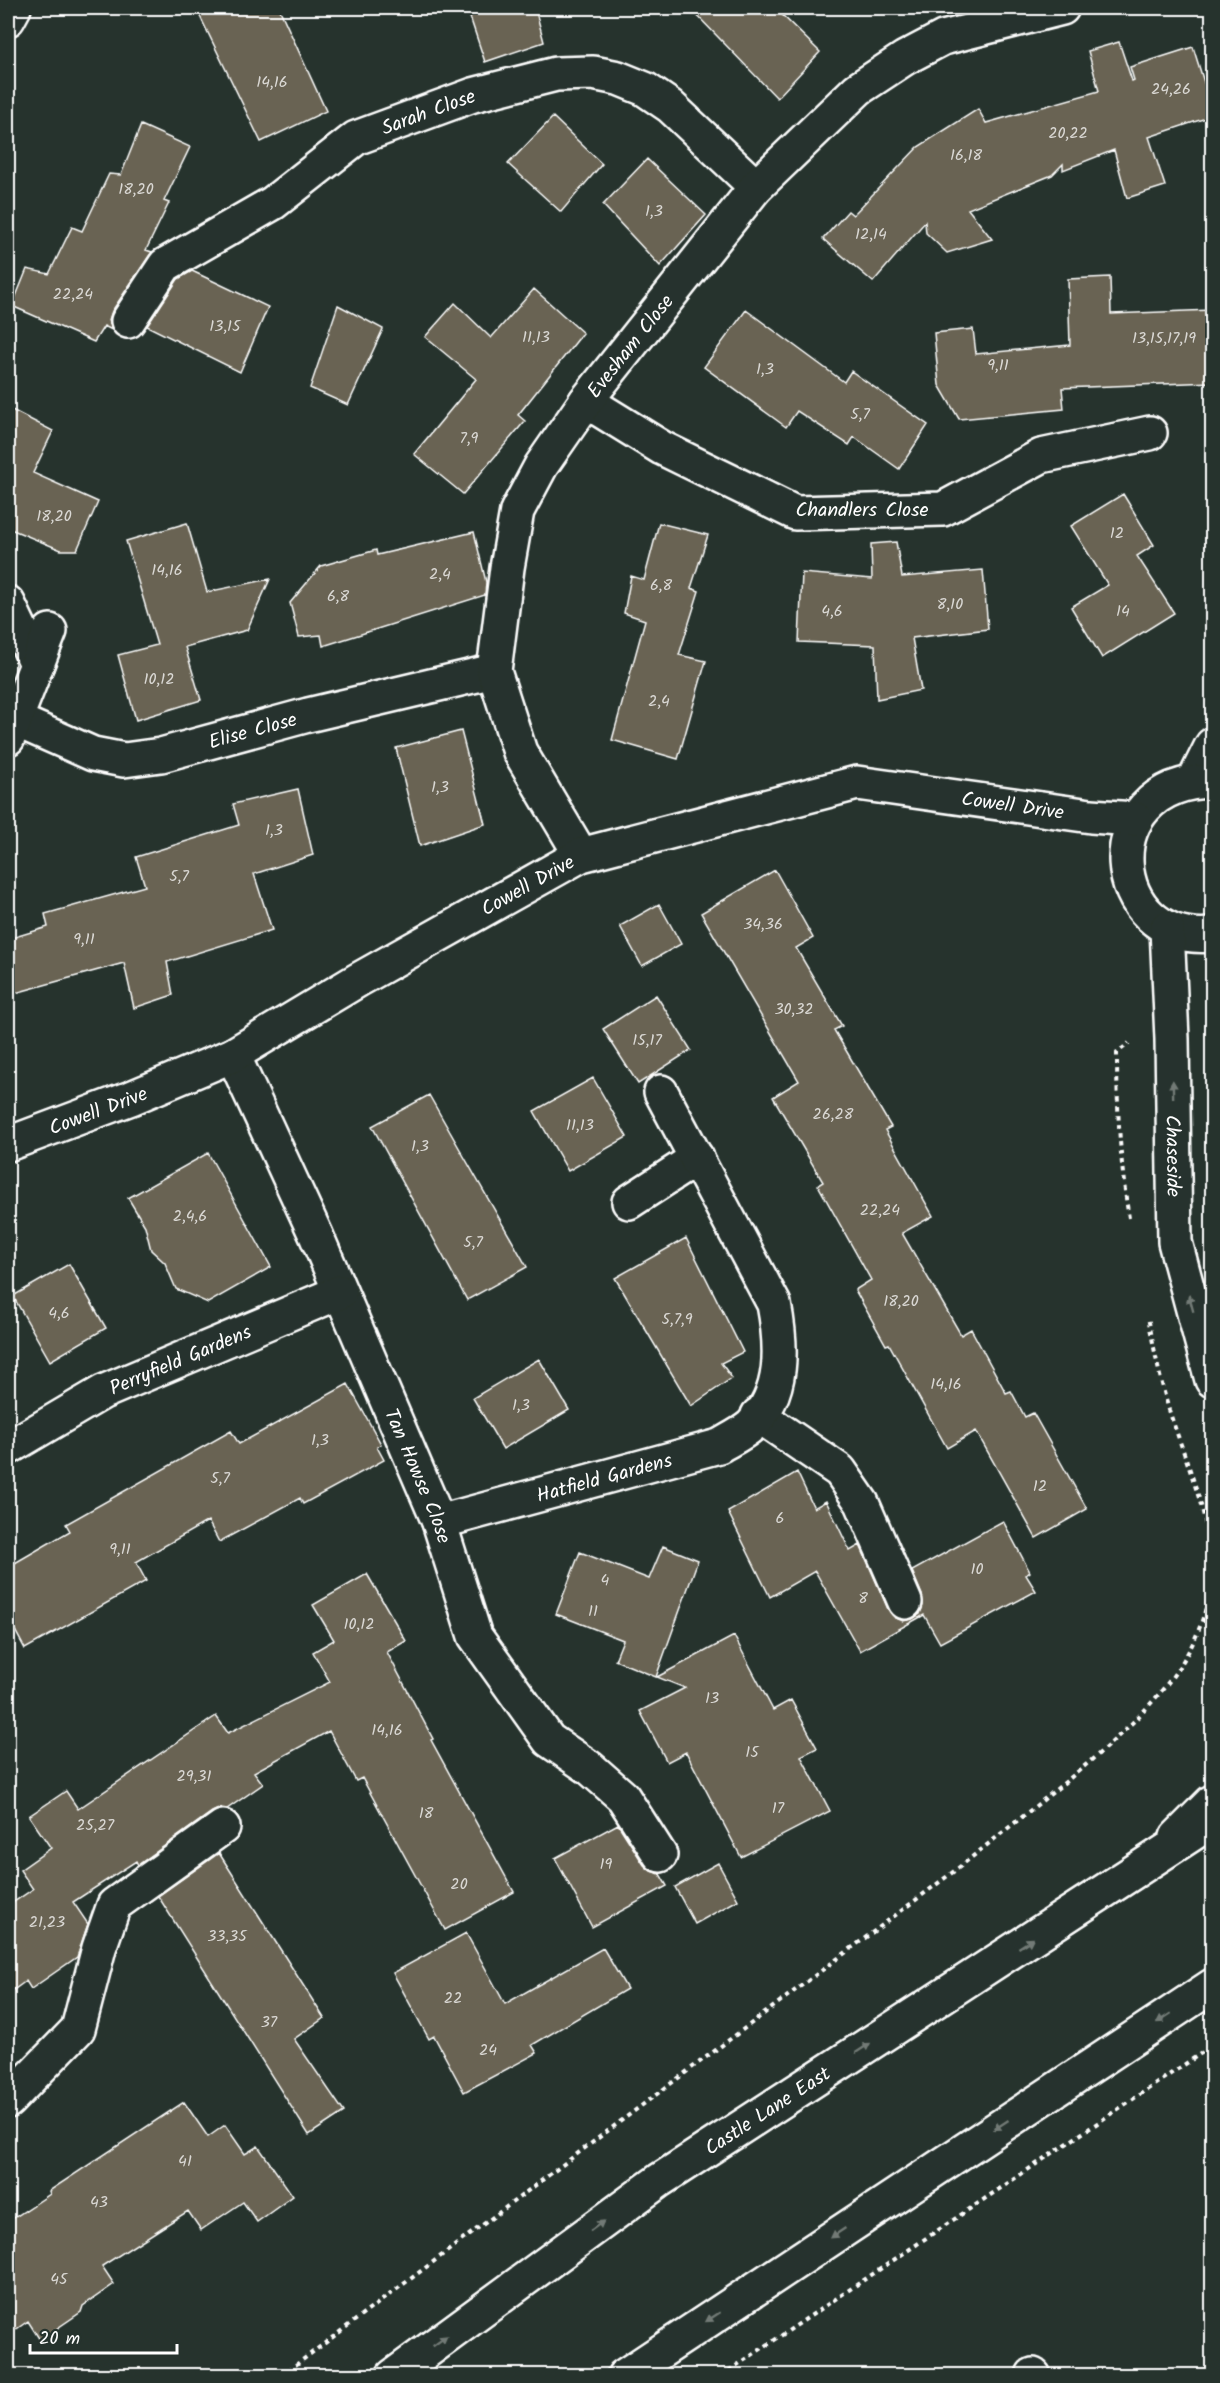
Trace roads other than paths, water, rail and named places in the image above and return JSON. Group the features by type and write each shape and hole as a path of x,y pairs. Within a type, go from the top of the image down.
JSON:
{"street":[{"path":"8,19 14,8"},
{"name":"Evesham Close","path":"581,855 520,752 494,671 517,511 541,466 586,401 756,187 858,89 905,58 943,38 1062,8"},
{"name":"Sarah Close","path":"128,321 165,265 273,204 356,138 473,95 556,74 593,72 618,78 645,89 670,106 756,187"},
{"name":"Chandlers Close","path":"586,401 662,448 795,513 943,508 1041,456 1150,433"},
{"path":"8,603 37,664"},
{"name":"Elise Close","path":"51,631 12,729 93,754 124,760 161,755 308,715 494,671"},
{"path":"1212,745 1203,781 1170,788 1149,802 1133,826 1126,845 1125,869 1133,893 1147,913 1167,928 1184,934 1212,935"},
{"name":"Cowell Drive","path":"8,1144 131,1098 233,1055 358,980 581,855 857,783 1091,816 1133,826"},
{"name":"Chaseside","path":"1167,928 1172,1039 1175,1242 1212,1380"},
{"name":"Tan Howse Close","path":"233,1055 316,1235 438,1522 476,1636 549,1740 590,1768 623,1797 660,1855"},
{"name":"Hatfield Gardens","path":"438,1522 720,1446 751,1426 771,1399 780,1365 781,1338 774,1304 661,1092"},
{"path":"629,1202 697,1158"},
{"name":"Perryfield Gardens","path":"13,1434 103,1392 340,1292"},
{"path":"759,1415 840,1471 862,1503 904,1602"},
{"name":"Castle Lane East","path":"1152,1861 1212,1802"},
{"name":"Castle Lane East","path":"393,2376 660,2180 1212,1821"},
{"path":"8,2101 78,2029 99,1948 114,1905 223,1827"},
{"name":"Castle Lane East","path":"1152,1861 1212,1833"},
{"path":"624,2376 1212,1986"}]}
